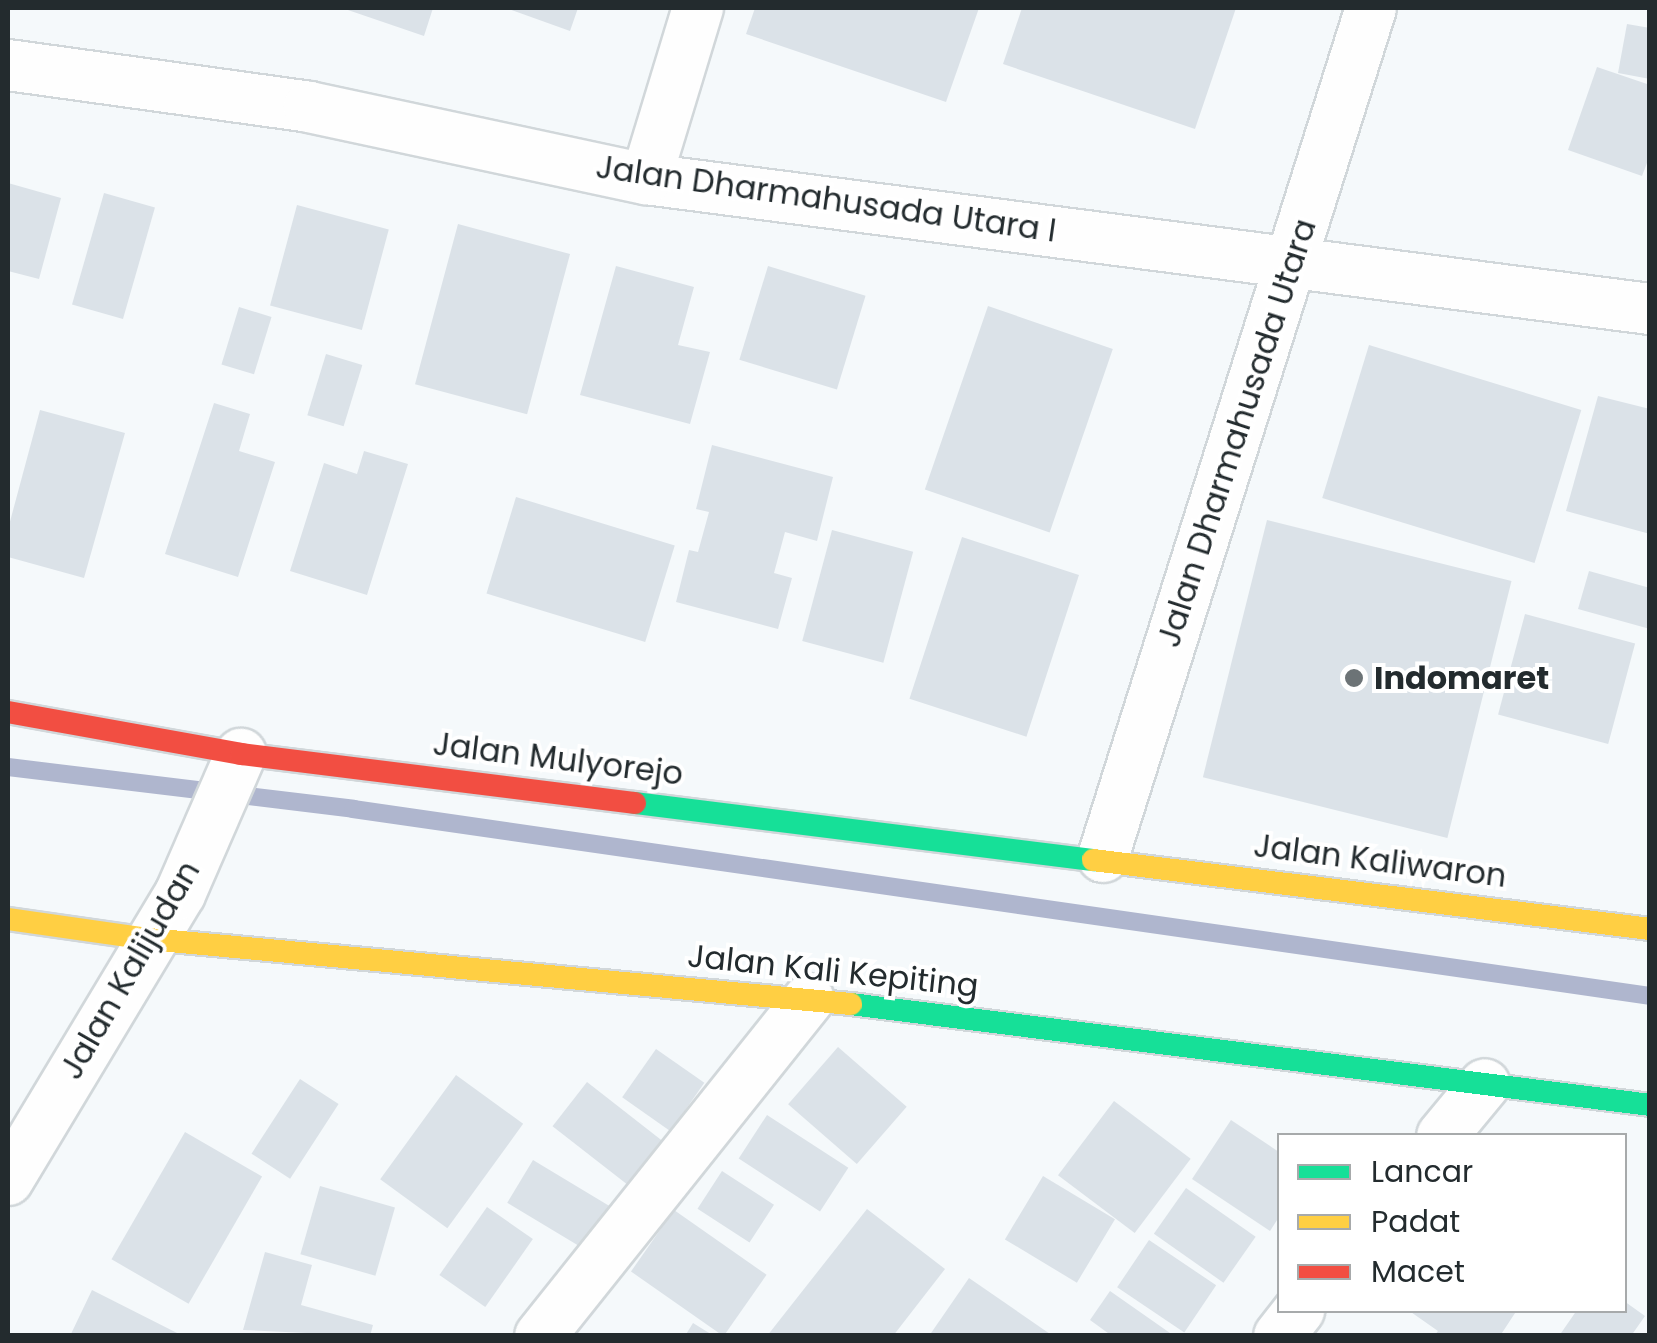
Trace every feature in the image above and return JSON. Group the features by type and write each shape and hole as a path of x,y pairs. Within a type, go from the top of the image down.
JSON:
{"main road":[{"name":"Jalan Mulyorejo","path":"8,712 237,764 1103,858"},
{"name":"Jalan Kaliwaron","path":"1103,858 1650,929"},
{"name":"Jalan Kali Kepiting","path":"8,918 149,939 810,1000 1650,1105"}],"street":[{"path":"646,179 698,8"},
{"name":"Jalan Dharmahusada Utara","path":"1103,858 1371,8"},
{"name":"Jalan Dharmahusada Utara I","path":"8,65 154,90 308,107 646,179 1650,309"},
{"name":"Jalan Kalijudan","path":"8,1180 149,939 180,894 237,764"},
{"path":"540,1336 810,1000"},
{"path":"1444,1133 1485,1084"},
{"path":"1279,1336 1297,1313"}],"building":[{"path":"342,8 433,8 424,36"},
{"path":"506,8 578,8 570,31"},
{"path":"755,8 979,8 946,102 746,34"},
{"path":"1022,8 1236,8 1195,129 1003,64"},
{"path":"1627,24 1650,28 1650,79 1618,73"},
{"path":"1597,67 1650,85 1650,155 1642,176 1568,150"},
{"path":"8,183 61,198 39,279 8,271"},
{"path":"104,193 155,208 123,319 72,305"},
{"path":"297,205 389,230 362,330 270,305"},
{"path":"458,224 570,254 527,414 415,384"},
{"path":"616,266 694,287 678,345 710,352 690,424 580,395"},
{"path":"768,266 866,296 837,390 739,360"},
{"path":"988,306 1113,349 1050,532 925,489"},
{"path":"239,307 272,317 254,374 221,364"},
{"path":"1369,345 1581,410 1535,563 1322,498"},
{"path":"326,354 362,365 344,426 307,415"},
{"path":"1598,396 1650,409 1650,534 1566,511"},
{"path":"214,403 250,414 239,451 275,462 238,577 165,554"},
{"path":"40,410 125,433 84,578 8,557 8,529"},
{"path":"712,445 833,477 817,541 785,532 774,573 792,578 778,629 676,602 689,550 698,552 709,512 696,509"},
{"path":"364,451 408,464 367,595 290,571 324,463 357,474"},
{"path":"516,497 675,546 645,642 486,594"},
{"name":"Indomaret","path":"1267,520 1512,581 1447,838 1203,777"},
{"path":"832,530 913,552 883,663 802,641"},
{"path":"962,537 1079,575 1026,737 909,699"},
{"path":"1589,571 1650,588 1650,629 1578,609"},
{"path":"1525,614 1635,644 1608,744 1498,714"},
{"path":"838,1047 907,1107 857,1164 788,1104"},
{"path":"656,1049 704,1083 670,1131 622,1097"},
{"path":"456,1075 523,1124 447,1228 380,1179"},
{"path":"300,1079 339,1104 290,1179 252,1154"},
{"path":"587,1082 672,1148 638,1193 553,1126"},
{"path":"1114,1101 1191,1159 1135,1233 1058,1175"},
{"path":"767,1115 848,1168 820,1211 739,1159"},
{"path":"1231,1120 1277,1151 1277,1220 1270,1231 1192,1179"},
{"path":"185,1132 262,1176 189,1304 112,1259"},
{"path":"533,1160 613,1208 587,1251 507,1203"},
{"path":"722,1171 774,1205 749,1243 697,1209"},
{"path":"1043,1176 1115,1219 1077,1283 1005,1239"},
{"path":"320,1186 395,1207 375,1276 300,1254"},
{"path":"1186,1188 1256,1237 1224,1283 1154,1234"},
{"path":"487,1207 533,1239 485,1307 439,1275"},
{"path":"867,1209 945,1269 893,1336 767,1336"},
{"path":"674,1210 767,1275 723,1336 631,1271"},
{"path":"1149,1240 1216,1285 1184,1333 1117,1287"},
{"path":"265,1252 312,1265 301,1305 373,1325 370,1336 243,1330"},
{"path":"969,1278 1053,1336 929,1336"},
{"path":"92,1290 183,1336 70,1336"},
{"path":"1110,1291 1170,1333 1168,1336 1112,1336 1090,1320"},
{"path":"1627,1303 1645,1316 1631,1336 1559,1336 1575,1313 1627,1313"},
{"path":"1412,1313 1515,1313 1500,1336 1434,1336 1438,1331"},
{"path":"693,1323 714,1336 685,1336"}],"waterway":[{"path":"8,767 353,809 1650,996"}],"traffic: fast":[{"path":"635,803 1093,860"},
{"path":"851,1004 1650,1105"}],"traffic: slow":[{"path":"1093,860 1650,929"},
{"path":"8,919 149,939 851,1004"}],"traffic: jam":[{"path":"8,712 241,754 635,803"}],"place":[{"name":"Indomaret","path":"1354,678"}]}
